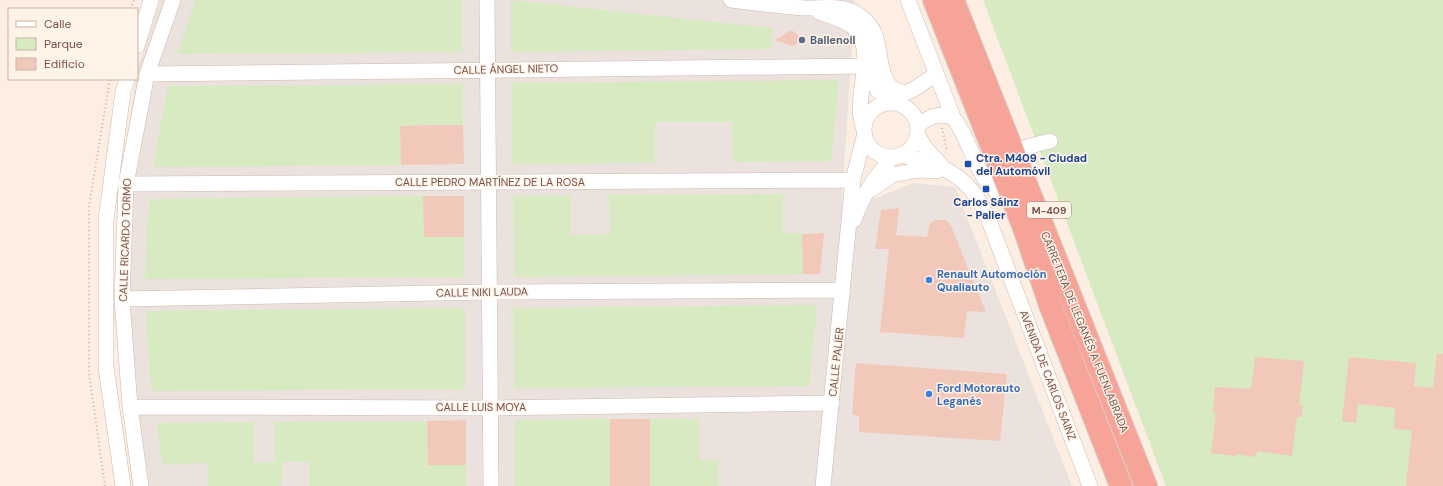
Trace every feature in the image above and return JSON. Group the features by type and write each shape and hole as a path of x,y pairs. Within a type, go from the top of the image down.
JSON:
{"highway":[{"name":"M-409","path":"918,0 1031,271 1050,305"},
{"name":"CARRETERA DE LEGANÉS A FUENLABRADA","path":"934,0 1024,228 1050,305 1122,486"},
{"name":"CARRETERA DE LEGANÉS A FUENLABRADA","path":"953,0 1146,486"},
{"name":"M-409","path":"967,0 1026,147 1103,352 1120,422"}],"street":[{"path":"138,43 151,0"},
{"name":"CALLE RICARDO TORMO","path":"141,486 130,407 122,299 126,184 147,74 173,0"},
{"path":"487,0 491,486"},
{"path":"731,0 806,8 822,6 845,8 858,14 868,23 874,34 879,49 883,72 887,82 893,89 903,93 913,90 929,79"},
{"path":"908,0 953,116 960,125 968,147 983,176 1000,195"},
{"path":"833,7 856,22 867,37 871,51 872,71 877,90 898,104 909,110 915,117 917,129 915,142 909,149 897,156 883,156 875,152 868,146 864,132 866,119 871,111 877,106 885,103 898,104 917,97 923,91 929,79 932,62"},
{"name":"CALLE PALIER","path":"806,8 839,19 853,27 861,38 865,49 860,110 864,132 853,180 823,486"},
{"name":"CALLE ÁNGEL NIETO","path":"147,74 864,66"},
{"name":"CALLE RICARDO TORMO","path":"123,486 106,367 106,220 123,92 127,80"},
{"path":"917,129 928,118 940,114 953,116"},
{"name":"AVENIDA DE CARLOS SAINZ","path":"917,129 926,149 946,169 968,186 977,197 988,218 1087,485"},
{"path":"1026,147 1050,140"},
{"name":"CALLE PALIER","path":"848,238 858,208 866,193 877,176 897,156"},
{"name":"AVENIDA DE CARLOS SAINZ","path":"897,156 946,169"},
{"path":"866,193 892,175 919,170 946,169"},
{"name":"CALLE PEDRO MARTÍNEZ DE LA ROSA","path":"126,184 853,180"},
{"name":"CALLE NIKI LAUDA","path":"122,299 489,292 843,290"},
{"name":"CALLE LUIS MOYA","path":"130,407 491,408 832,403"}],"shaded area":[{"path":"160,0 855,0 842,199 876,198 914,183 955,187 1072,486 132,486 114,313 119,185 136,80 138,80 138,68"}],"green space":[{"path":"195,0 462,0 462,52 177,54"},
{"path":"511,0 772,28 772,49 511,52"},
{"path":"983,0 1443,0 1443,486 1166,486"},
{"path":"839,80 831,161 733,162 732,122 655,122 655,163 513,164 512,83"},
{"path":"463,84 463,125 400,126 401,165 153,167 168,86"},
{"path":"783,194 783,233 802,234 803,274 514,277 513,196 571,195 571,235 610,235 609,195"},
{"path":"423,196 424,236 464,237 464,277 145,279 147,222 150,199"},
{"path":"817,305 809,386 514,388 513,308"},
{"path":"465,308 465,389 152,391 146,311"},
{"path":"610,419 610,486 515,486 515,420"},
{"path":"650,419 699,419 700,460 718,460 719,486 650,486"},
{"path":"427,421 428,464 466,465 466,486 310,486 309,462 282,462 281,486 208,486 207,463 162,464 157,423 254,422 254,463 275,462 274,422"}],"building":[{"path":"790,31 793,31 798,35 799,40 797,44 792,46 775,40"},
{"path":"463,125 464,164 401,165 400,126"},
{"path":"423,196 464,196 464,237 424,237"},
{"name":"Renault Automoción Qualiauto","path":"899,208 896,235 927,237 930,223 937,220 946,220 951,226 986,312 967,311 964,338 880,332 889,249 875,249 881,210"},
{"path":"824,233 820,274 803,274 802,234"},
{"path":"1437,353 1443,354 1443,486 1406,486 1412,430 1394,429 1395,408 1358,404 1356,423 1342,421 1349,357 1416,363 1414,386 1433,388"},
{"path":"1255,357 1304,361 1299,405 1303,406 1301,417 1297,417 1292,456 1257,451 1256,457 1236,454 1235,456 1211,453 1216,413 1213,413 1215,387 1251,389"},
{"name":"Ford Motorauto Leganés","path":"856,363 1007,374 1000,441 859,432 859,416 852,414"},
{"path":"610,419 650,419 650,486 610,486"},
{"path":"466,420 466,465 428,465 427,421"}],"place":[{"name":"Ballenoil","path":"802,40"},
{"name":"Ctra. M409 - Ciudad del Automóvil","path":"968,164"},
{"name":"Carlos Sáinz - Palier","path":"986,189"},
{"name":"Renault Automoción Qualiauto","path":"929,280"},
{"name":"Ford Motorauto Leganés","path":"929,394"}]}
